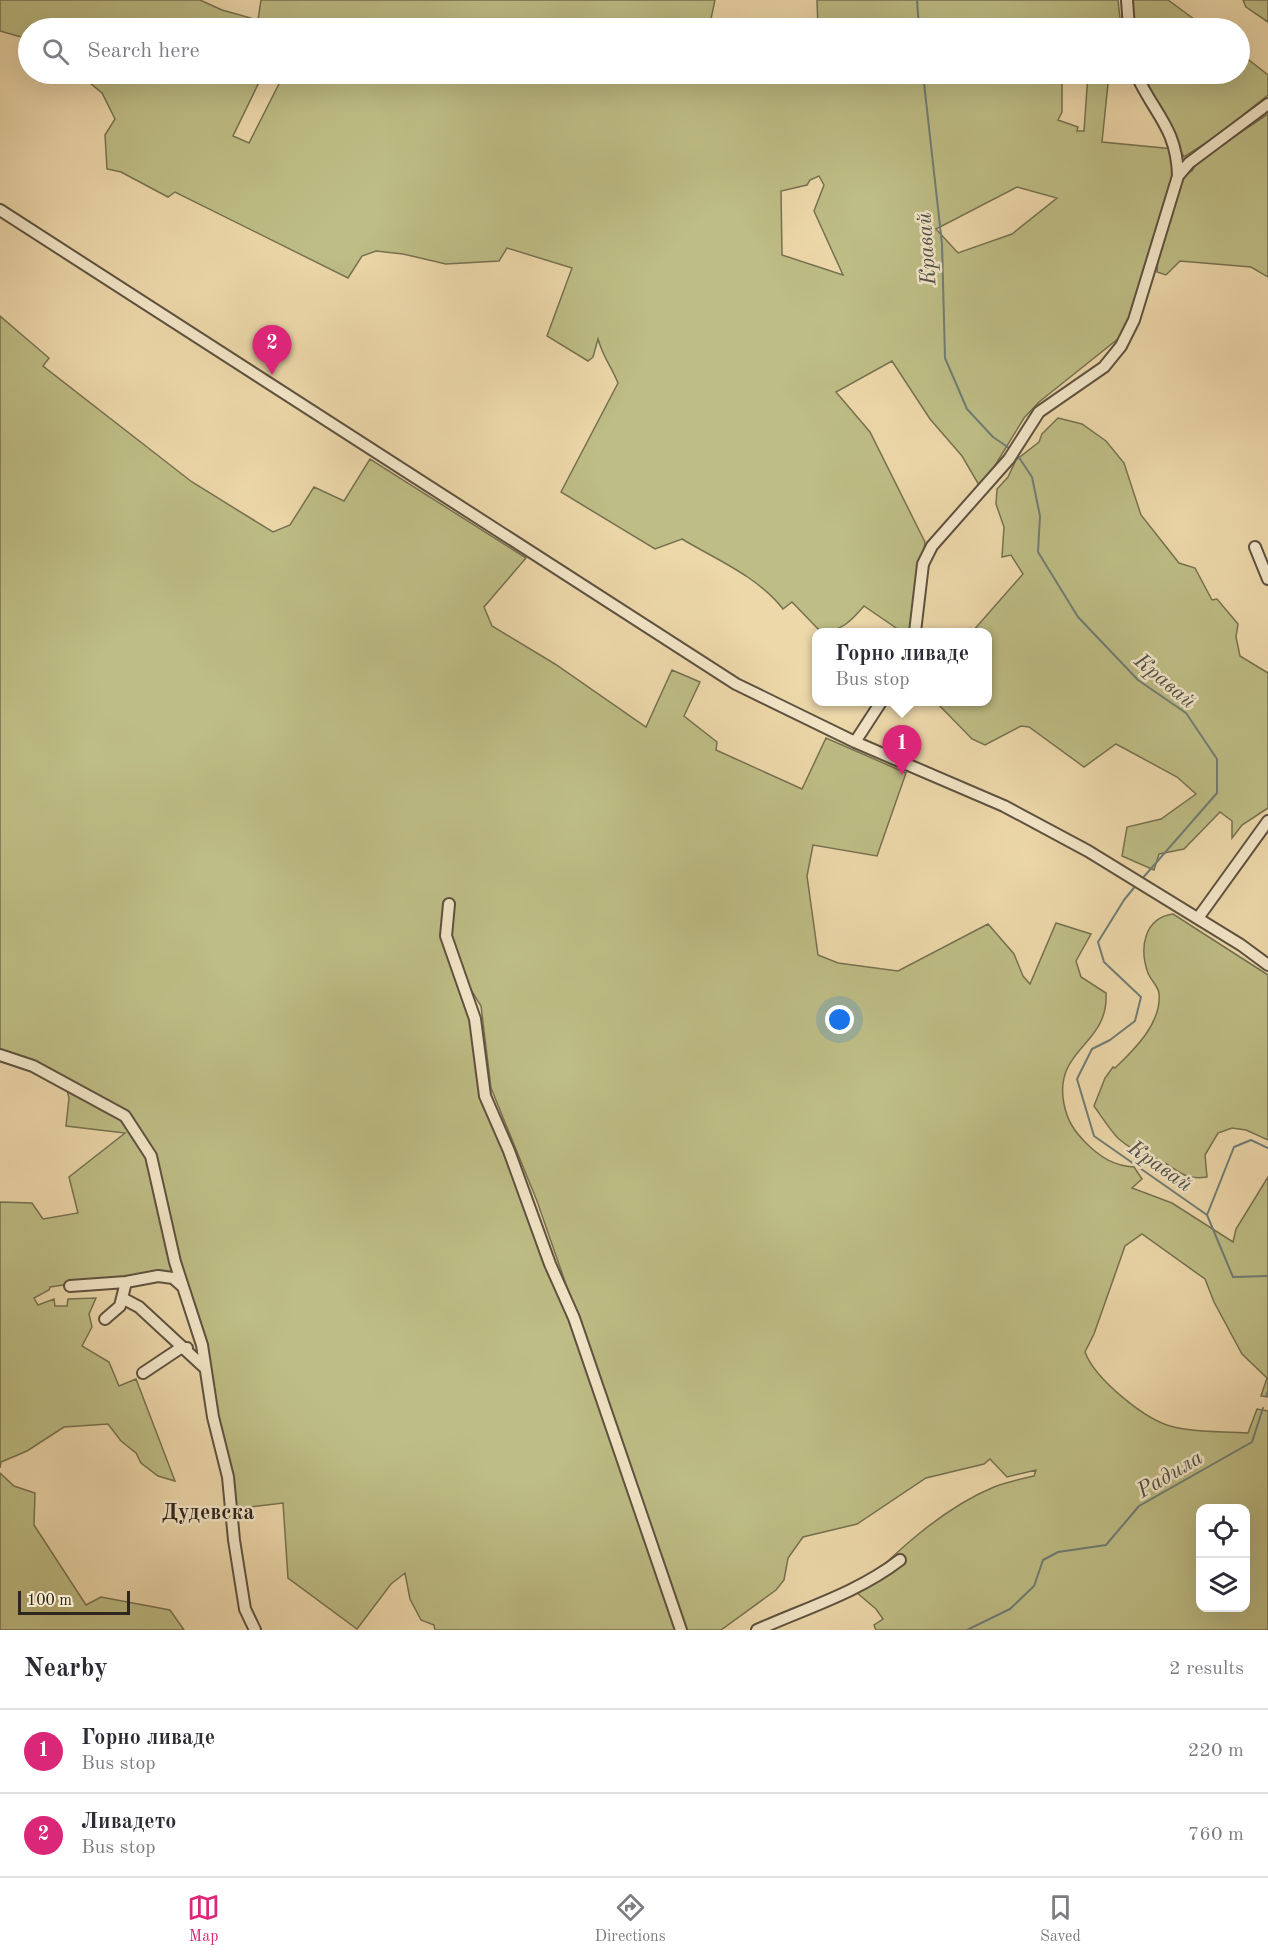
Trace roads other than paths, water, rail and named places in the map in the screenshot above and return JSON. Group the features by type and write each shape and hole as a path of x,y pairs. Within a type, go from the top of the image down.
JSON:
{"street":[{"path":"1126,0 1128,18"},
{"path":"916,628 923,564 932,546 1009,459 1039,412 1104,367 1121,346 1134,320 1178,176 1178,153 1173,135 1142,84"},
{"path":"1178,176 1190,163 1268,104"},
{"path":"0,210 736,684 855,742 1004,806 1139,882 1268,965"},
{"path":"1255,547 1268,579"},
{"path":"855,742 878,706"},
{"path":"1198,918 1268,821"},
{"path":"449,904 446,936 475,1019 485,1096 510,1151 550,1264 574,1318 681,1630"},
{"path":"0,1055 33,1066 125,1116 151,1156 161,1210 182,1286 202,1345 213,1417 228,1477 234,1540 245,1609 255,1630"},
{"path":"70,1287 126,1282 158,1276 173,1278 182,1286"},
{"path":"105,1319 120,1306 124,1299 126,1282"},
{"path":"124,1299 139,1307 187,1348 206,1368"},
{"path":"143,1373 179,1349 187,1348"},
{"path":"757,1630 851,1592 877,1578 900,1560"}],"waterway":[{"name":"Кравай","path":"917,0 918,18"},
{"name":"Кравай","path":"924,84 942,244 945,358 967,409 993,437 1012,450"},
{"name":"Кравай","path":"1016,453 1032,477 1040,516 1038,552 1078,617 1138,680 1186,713 1217,759 1217,793 1141,880"},
{"name":"Кравай","path":"1137,884 1124,900 1098,942 1104,962 1141,997 1135,1021 1110,1040 1092,1049 1077,1079 1094,1136 1207,1215 1234,1147 1251,1140 1268,1148"},
{"name":"Радила","path":"1207,1215 1233,1277 1268,1276"},
{"name":"Радила","path":"1266,1396 1268,1391"},
{"name":"Радила","path":"967,1630 1010,1609 1034,1586 1043,1560 1058,1552 1106,1545 1139,1506 1252,1442 1263,1408"}],"place":[{"name":"Ливадето","path":"272,375"},
{"name":"Горно ливаде","path":"902,775"}],"district":[{"name":"Дудевска","path":"208,1511"}]}
